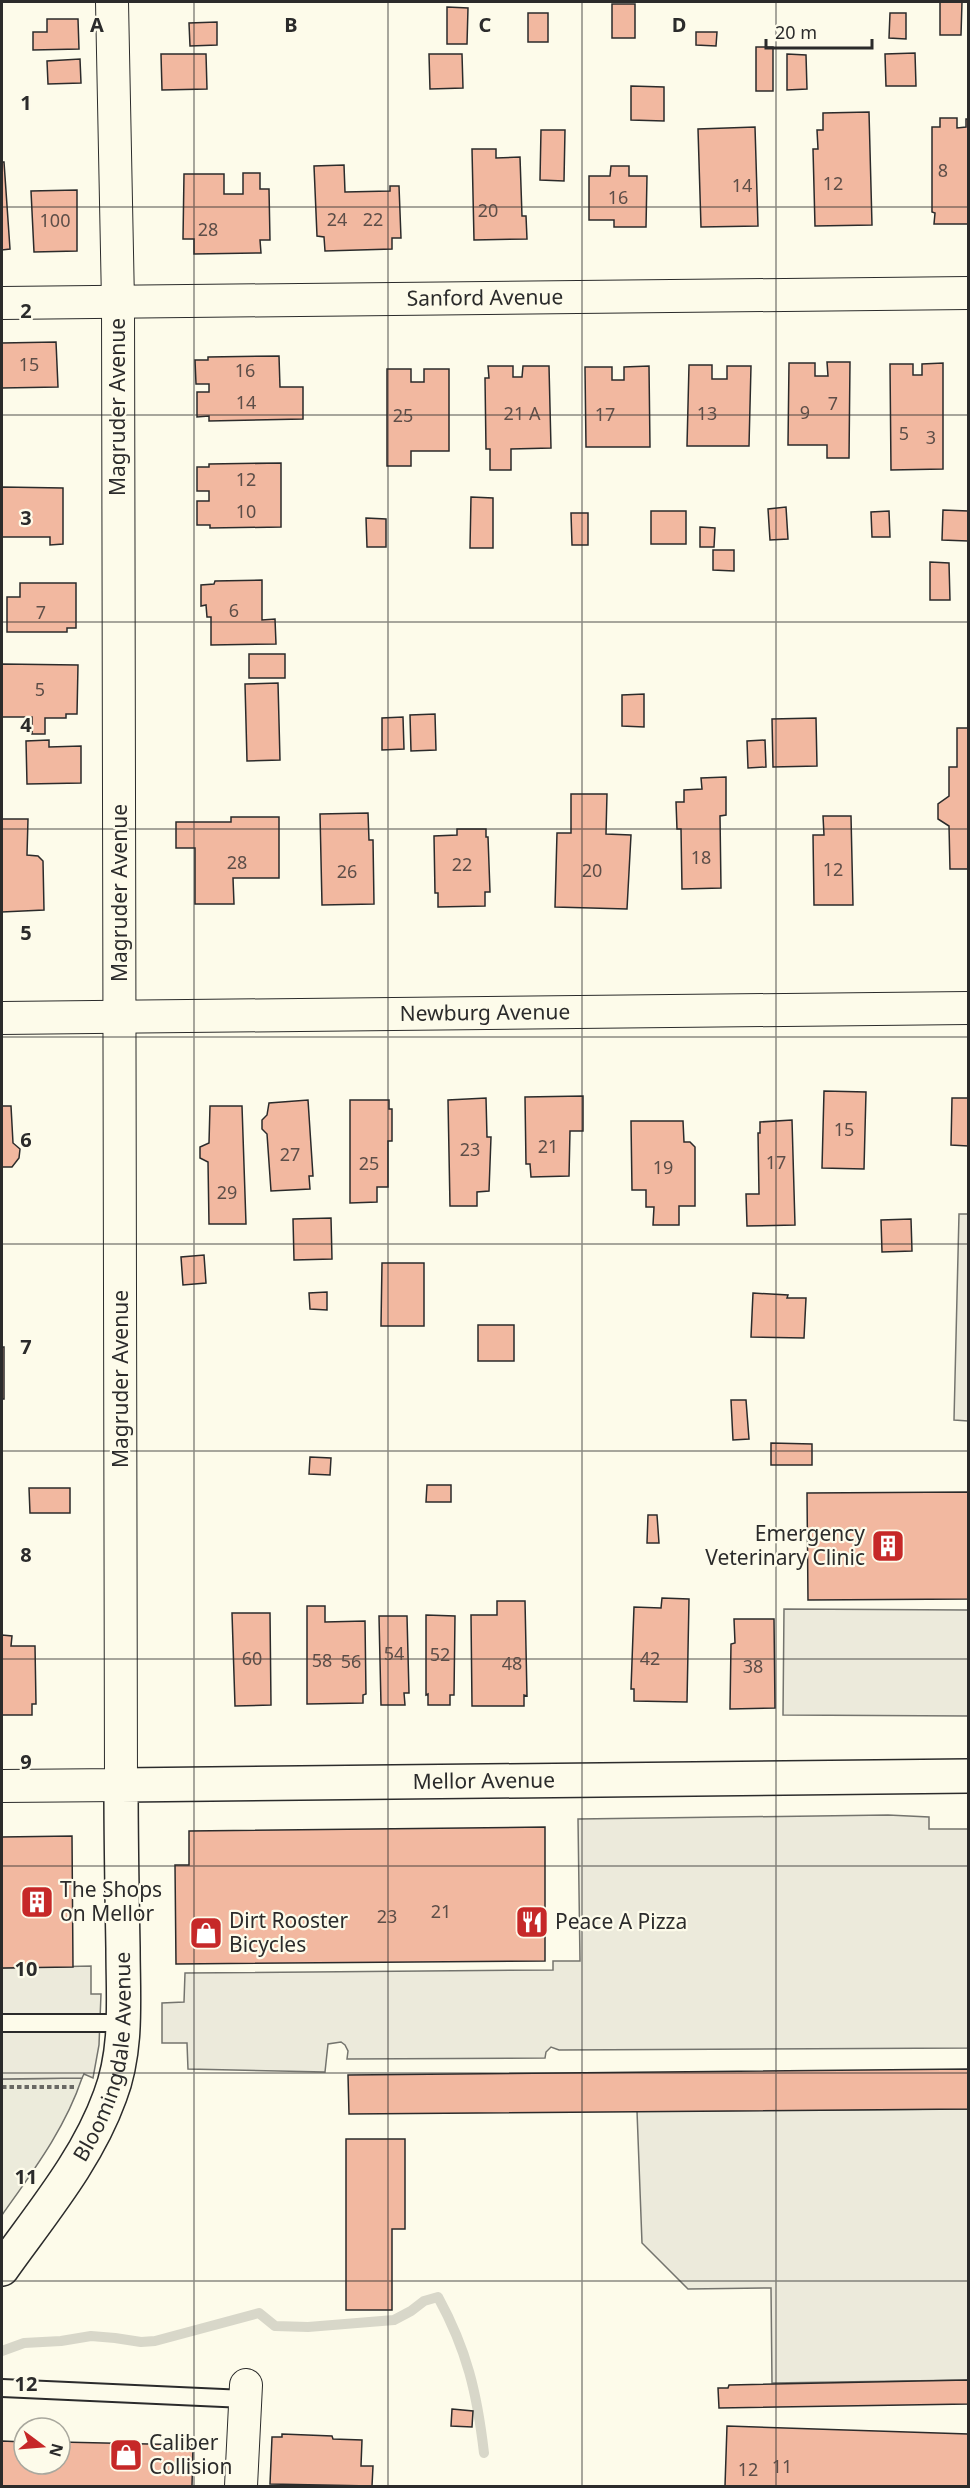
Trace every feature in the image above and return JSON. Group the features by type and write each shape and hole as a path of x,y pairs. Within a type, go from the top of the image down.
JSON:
{"street":[{"name":"Magruder Avenue","path":"112,2 118,302 121,1785"},
{"name":"Sanford Avenue","path":"2,303 969,293"},
{"name":"Newburg Avenue","path":"2,1018 969,1008"},
{"name":"Mellor Avenue","path":"2,1786 969,1776"},
{"name":"Bloomingdale Avenue","path":"2,2269 60,2188 90,2141 114,2086 120,2064 124,2023 121,1785"},
{"path":"241,2487 246,2392"}],"lane":[{"path":"2,2023 124,2023"},
{"path":"2,2388 246,2392"}],"path":[{"path":"2,2088 83,2087"}],"shaded area":[{"path":"959,1214 968,1214 968,1421 954,1420"},
{"path":"784,1609 968,1610 968,1716 783,1715"},
{"path":"888,1815 929,1817 929,1829 968,1829 968,2048 559,2050 551,2047 546,2052 545,2058 347,2059 348,2051 341,2042 328,2044 325,2072 188,2069 187,2043 162,2043 162,2003 184,2002 185,1973 553,1970 553,1961 580,1961 578,1819"},
{"path":"91,1966 91,1994 101,1994 99,2045 93,2078 84,2074 82,2078 2,2079 2,1968"},
{"path":"82,2078 67,2115 36,2166 2,2215 2,2079"},
{"path":"968,2109 968,2380 772,2383 771,2288 688,2289 642,2243 637,2111"}],"building":[{"path":"940,2 962,2 961,35 940,35"},
{"path":"612,4 635,4 635,38 612,38"},
{"path":"447,7 468,8 467,44 447,44"},
{"path":"528,13 548,13 548,42 528,42"},
{"path":"890,13 906,13 906,39 889,38"},
{"path":"47,19 78,19 79,49 33,50 33,32 47,32"},
{"path":"217,22 217,45 190,46 189,23"},
{"path":"696,32 717,32 716,46 696,45"},
{"path":"756,47 773,47 773,91 756,91"},
{"path":"915,53 916,86 886,86 885,54"},
{"path":"161,54 206,54 207,89 162,90"},
{"path":"429,54 462,54 463,88 430,89"},
{"path":"787,54 806,55 807,89 787,90"},
{"path":"80,59 81,83 48,84 47,61"},
{"path":"631,86 664,87 664,121 631,120"},
{"path":"869,112 872,225 815,226 813,149 818,149 817,130 823,130 823,113"},
{"path":"940,118 957,118 957,128 966,127 966,119 968,119 968,224 934,224 932,127 940,127"},
{"path":"755,127 758,226 701,227 698,129"},
{"path":"541,130 565,130 564,181 540,180"},
{"path":"472,149 496,149 496,158 520,157 522,216 526,216 527,239 474,240"},
{"path":"2,162 4,162 10,249 2,250"},
{"path":"344,165 345,192 390,191 390,186 399,186 401,238 392,238 392,249 325,251 324,237 317,236 314,166"},
{"path":"611,166 629,166 629,176 647,176 646,227 614,227 614,220 589,220 589,176 610,176"},
{"path":"243,173 260,173 260,189 269,189 270,240 260,240 261,253 194,254 194,239 183,239 184,174 224,174 224,194 243,194"},
{"path":"77,190 77,251 34,252 31,191"},
{"path":"56,342 58,387 2,388 2,343"},
{"path":"279,356 280,387 303,387 303,419 209,421 209,416 197,417 197,392 209,392 209,384 196,384 195,360 208,360 208,357"},
{"path":"827,362 850,362 849,458 827,458 827,445 788,445 789,363 815,363 815,376 828,376"},
{"path":"943,363 943,469 891,470 890,364 913,364 913,375 922,375 922,364"},
{"path":"689,365 712,365 712,379 727,379 727,366 751,366 749,446 687,446"},
{"path":"488,366 513,366 513,377 522,377 523,366 549,366 551,448 511,449 511,470 490,470 490,449 486,449 485,378 489,378"},
{"path":"649,366 650,447 586,447 585,367 612,367 612,380 624,380 624,367"},
{"path":"387,369 411,369 411,382 424,382 424,369 449,369 449,451 411,451 411,466 387,466"},
{"path":"281,463 281,527 210,528 210,525 197,525 197,501 209,501 209,491 197,491 197,467 209,467 209,464"},
{"path":"2,487 63,488 63,544 50,545 50,537 2,537"},
{"path":"471,497 493,498 493,548 470,548"},
{"path":"786,507 788,539 770,540 768,509"},
{"path":"943,510 968,511 968,541 942,540"},
{"path":"651,511 686,511 686,544 651,544"},
{"path":"889,511 890,537 872,537 871,512"},
{"path":"571,513 588,513 588,545 572,545"},
{"path":"366,518 386,519 386,547 367,547"},
{"path":"700,527 715,528 714,547 700,547"},
{"path":"713,550 734,550 734,571 713,570"},
{"path":"930,562 949,563 950,600 930,600"},
{"path":"262,580 262,620 275,619 276,644 211,645 211,617 207,617 206,605 201,606 201,585 214,584 215,581"},
{"path":"20,583 76,583 76,628 67,628 67,632 7,632 7,597 20,597"},
{"path":"249,654 285,654 285,678 249,678"},
{"path":"2,664 78,665 77,714 66,714 66,718 45,718 45,734 32,734 32,717 2,717"},
{"path":"278,683 280,760 247,761 245,684"},
{"path":"644,694 644,727 622,726 622,695"},
{"path":"435,714 436,750 411,751 410,715"},
{"path":"403,717 404,749 382,750 382,718"},
{"path":"816,718 817,766 773,767 772,719"},
{"path":"957,728 968,728 968,869 950,869 949,826 938,819 938,804 949,796 949,767 957,767"},
{"path":"49,740 49,747 81,746 81,783 27,784 26,741"},
{"path":"765,740 766,767 748,768 747,741"},
{"path":"726,777 726,815 720,816 721,888 682,889 681,829 677,829 676,802 684,802 684,790 702,789 701,778"},
{"path":"571,794 607,794 606,834 631,835 627,909 555,907 557,833 571,833"},
{"path":"368,813 369,840 373,840 374,904 322,905 320,814"},
{"path":"823,816 851,816 853,905 814,905 813,835 824,835"},
{"path":"231,817 279,817 279,878 233,878 234,904 195,904 195,848 176,848 176,822 231,822"},
{"path":"2,819 28,819 27,855 38,856 43,861 44,910 2,912"},
{"path":"457,829 486,829 490,892 485,892 485,906 438,907 438,893 435,893 434,836 457,835"},
{"path":"824,1091 866,1092 864,1169 822,1168"},
{"path":"583,1096 583,1131 570,1131 569,1176 531,1177 530,1164 526,1164 525,1097"},
{"path":"486,1098 487,1137 491,1137 489,1191 477,1192 477,1206 450,1206 448,1100"},
{"path":"952,1098 968,1098 968,1146 951,1145"},
{"path":"308,1100 313,1176 309,1176 310,1189 271,1191 267,1134 262,1129 262,1120 267,1115 269,1103"},
{"path":"350,1100 389,1100 389,1109 392,1109 392,1141 388,1141 388,1187 377,1187 377,1202 350,1203"},
{"path":"2,1106 11,1106 13,1143 20,1149 19,1158 12,1167 2,1167"},
{"path":"210,1106 242,1106 246,1224 209,1224 208,1162 200,1158 200,1147 209,1143"},
{"path":"792,1120 795,1225 747,1226 746,1194 759,1194 758,1133 760,1133 760,1122"},
{"path":"631,1121 683,1121 684,1142 690,1142 695,1147 695,1206 679,1206 679,1225 653,1225 654,1207 646,1207 646,1190 632,1190"},
{"path":"331,1218 332,1259 294,1260 293,1219"},
{"path":"911,1219 912,1251 882,1252 881,1220"},
{"path":"204,1255 206,1283 183,1285 181,1257"},
{"path":"382,1263 424,1263 424,1326 381,1326"},
{"path":"327,1292 327,1310 310,1309 309,1293"},
{"path":"753,1293 806,1298 804,1338 751,1337"},
{"path":"478,1325 514,1325 514,1361 478,1361"},
{"path":"2,1347 4,1347 4,1399 2,1399"},
{"path":"731,1400 746,1400 749,1439 733,1440"},
{"path":"771,1443 812,1444 812,1465 771,1465"},
{"path":"310,1457 331,1458 330,1475 309,1474"},
{"path":"427,1485 451,1485 451,1502 426,1502"},
{"path":"29,1488 70,1488 70,1513 30,1513"},
{"name":"Emergency Veterinary Clinic","path":"968,1492 968,1599 808,1600 807,1493"},
{"path":"648,1515 657,1515 659,1543 647,1543"},
{"path":"662,1598 689,1599 687,1702 634,1701 634,1689 631,1689 634,1607 661,1608"},
{"path":"497,1601 525,1601 527,1696 524,1695 524,1706 472,1706 471,1615 497,1615"},
{"path":"307,1606 325,1606 325,1622 365,1621 366,1694 363,1695 363,1703 307,1704"},
{"path":"232,1613 270,1613 271,1705 235,1706"},
{"path":"426,1615 455,1616 454,1695 450,1695 450,1705 428,1705"},
{"path":"379,1616 407,1616 409,1693 404,1693 405,1705 381,1705"},
{"path":"734,1619 774,1619 775,1708 730,1709 731,1644 735,1643"},
{"path":"2,1635 12,1636 11,1646 35,1646 36,1704 32,1704 32,1715 2,1715"},
{"path":"545,1827 545,1961 176,1964 175,1865 189,1865 189,1831"},
{"name":"The Shops on Mellor","path":"72,1836 73,1967 2,1968 2,1837"},
{"path":"968,2069 968,2109 349,2114 348,2075"},
{"path":"346,2139 405,2139 405,2229 392,2229 392,2310 346,2310"},
{"path":"968,2380 968,2404 719,2408 718,2388 728,2388 729,2385"},
{"path":"452,2409 473,2411 472,2427 451,2426"},
{"path":"727,2426 968,2434 968,2486 725,2486"},
{"path":"282,2434 362,2440 361,2466 373,2466 372,2486 270,2484 272,2437 282,2437"},
{"name":"Caliber Collision","path":"2,2441 12,2441 12,2476 72,2476 72,2442 193,2445 192,2486 2,2486"}],"waterway":[{"path":"2,2351 24,2343 61,2341 91,2336 141,2342 155,2341 259,2313 275,2326 308,2327 394,2320 424,2301 438,2297 456,2335 469,2372 484,2453"}],"place":[{"name":"Emergency Veterinary Clinic","path":"888,1546"},
{"name":"The Shops on Mellor","path":"37,1902"},
{"name":"Peace A Pizza","path":"532,1922"},
{"name":"Dirt Rooster Bicycles","path":"206,1933"},
{"name":"Caliber Collision","path":"126,2455"}]}
